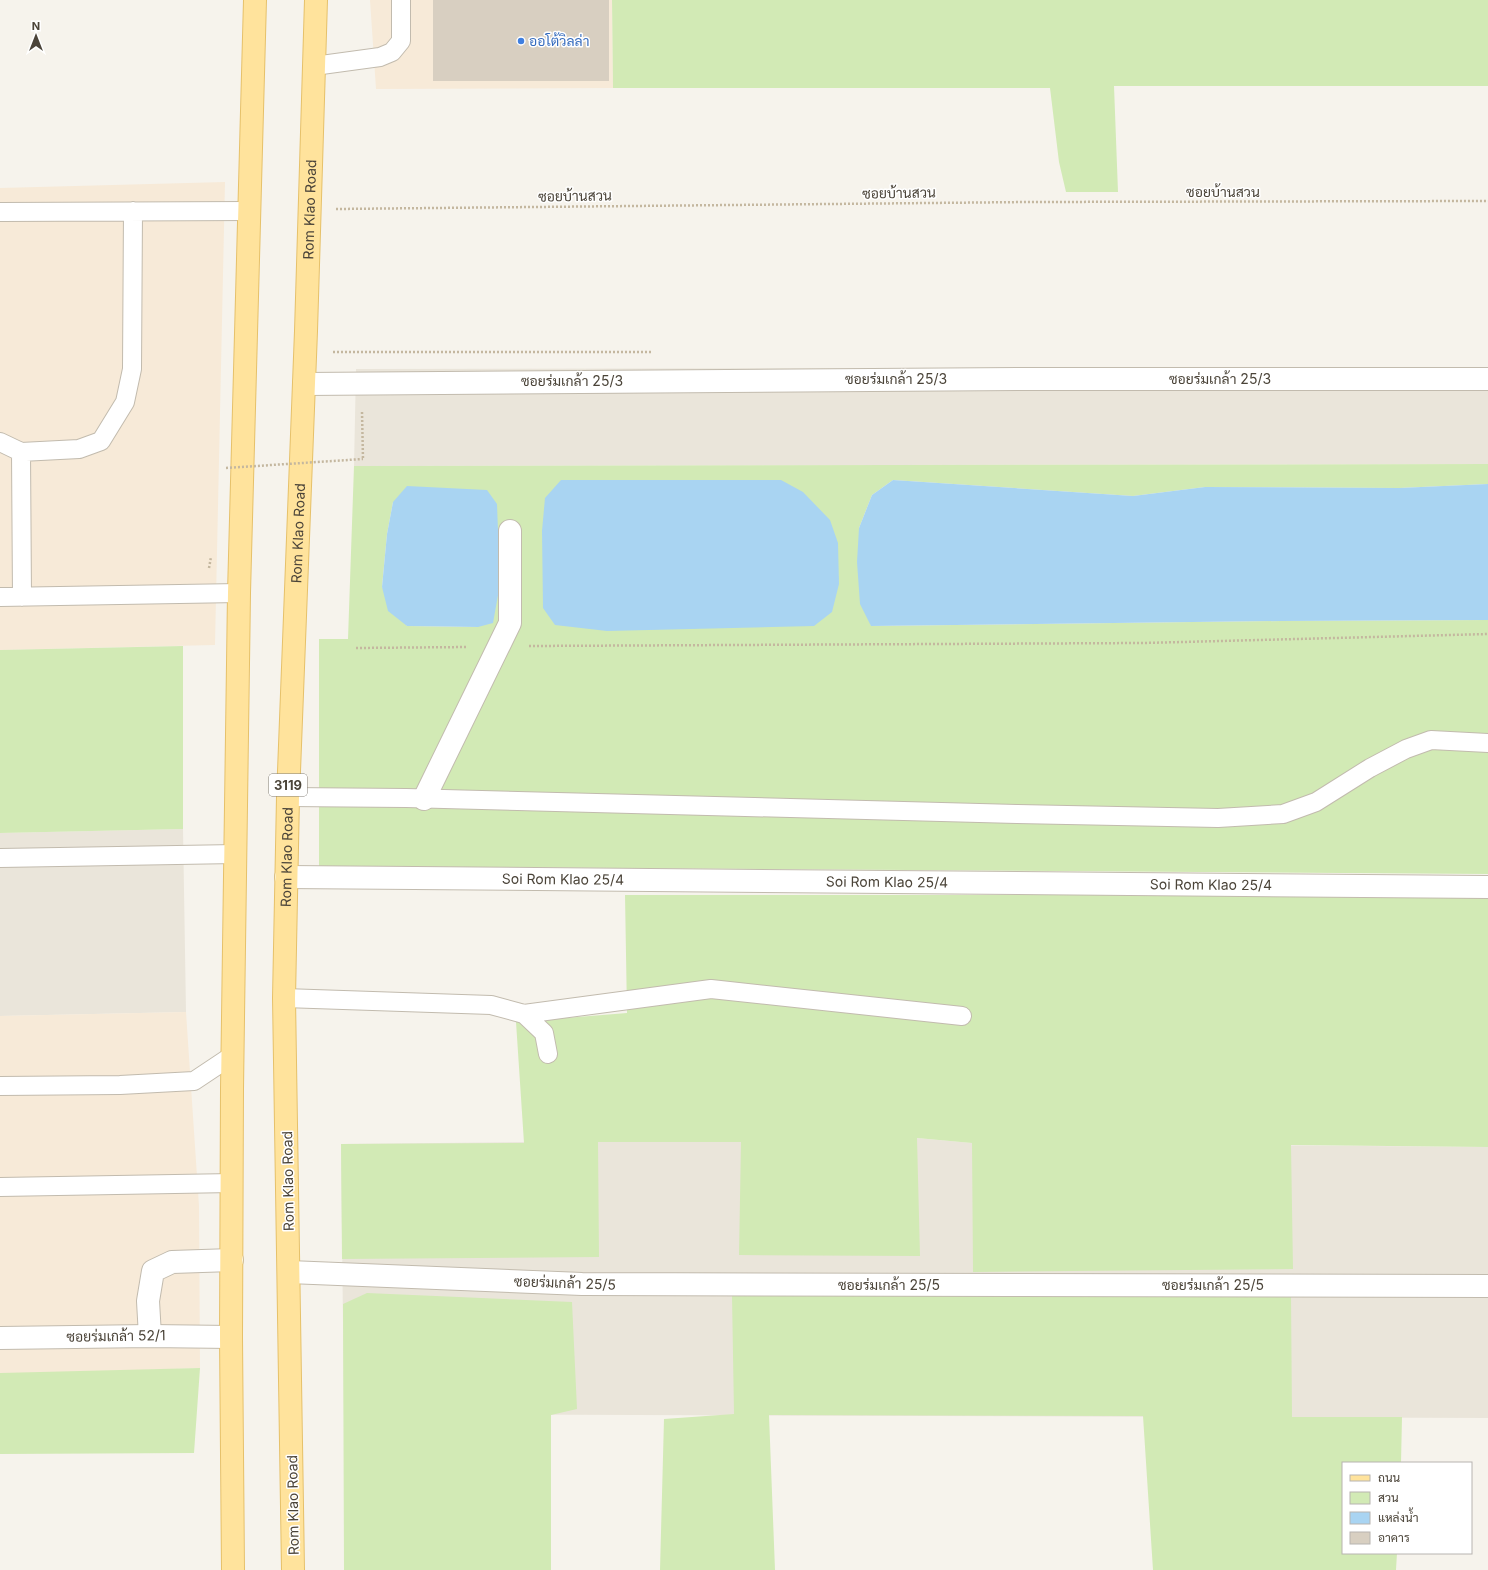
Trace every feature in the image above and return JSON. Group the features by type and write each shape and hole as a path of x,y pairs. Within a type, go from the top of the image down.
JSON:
{"main road":[{"path":"233,1570 231,1337 239,593 255,0"},
{"name":"Rom Klao Road","path":"293,1570 290,1272 284,998 288,797 304,384 316,0"}],"street":[{"name":"ซอยร่มเกล้า 25/3","path":"304,384 1018,379 1488,379"},
{"path":"424,799 510,623 510,531"},
{"name":"Soi Rom Klao 25/4","path":"286,877 1488,887"},
{"path":"150,1336 148,1301 153,1271 172,1262 232,1260"},
{"name":"ซอยร่มเกล้า 25/5","path":"290,1272 582,1284 1488,1286"},
{"name":"ซอยร่มเกล้า 52/1","path":"0,1338 150,1336 231,1337"}],"lane":[{"path":"314,66 380,57 392,52 401,41 401,0"},
{"path":"0,442 21,452 79,449 101,440 124,402 132,369 133,211"},
{"path":"0,212 249,211"},
{"path":"21,452 22,597"},
{"path":"0,597 239,593"},
{"path":"288,797 1218,818 1283,814 1316,802 1370,768 1406,749 1431,740 1488,743"},
{"path":"0,858 236,854"},
{"path":"284,998 491,1005 524,1014 711,989 962,1016"},
{"path":"524,1014 544,1033 548,1054"},
{"path":"0,1086 120,1085 194,1081 233,1055"},
{"path":"0,1187 233,1183"}],"path":[{"name":"ซอยบ้านสวน","path":"310,209 1028,202 1488,201"},
{"path":"226,468 363,459 362,383"},
{"path":"356,648 498,646 1144,644 1488,634"}],"shaded area":[{"name":"ออโต้วิลล่า","path":"370,0 612,0 613,88 376,89"},
{"path":"225,182 215,645 0,650 0,188"},
{"path":"1488,367 1488,464 354,466 356,369"},
{"path":"183,829 186,1012 0,1016 0,833"},
{"path":"186,1012 199,1206 200,1368 0,1375 0,1016"},
{"path":"916,1138 972,1143 1488,1147 1488,1418 344,1414 341,1144"}],"green space":[{"path":"612,0 1488,0 1488,86 1114,86 1118,192 1066,192 1059,162 1050,88 613,88"},
{"path":"1488,464 1488,484 1399,488 1205,487 1133,496 893,480 872,495 859,528 871,626 1488,620 1488,874 319,866 319,639 348,639 354,466","holes":["393,502 478,627 407,626 382,587 387,534"]},
{"path":"183,646 183,829 0,833 0,650"},
{"path":"625,895 1132,895 1488,898 1488,1147 1291,1145 1293,1269 973,1272 972,1143 917,1138 920,1256 739,1255 741,1142 598,1142 599,1257 342,1259 341,1144 524,1143 516,1022 627,1013"},
{"path":"367,1293 572,1302 577,1409 551,1415 551,1570 344,1570 343,1304"},
{"path":"1291,1295 1292,1417 1402,1417 1401,1462 1342,1462 1342,1554 1397,1554 1396,1570 1153,1570 1143,1416 769,1415 775,1570 660,1570 664,1419 734,1414 732,1296"},
{"path":"200,1368 194,1453 0,1454 0,1373"}],"water":[{"path":"561,480 781,480 803,492 830,520 838,543 839,584 832,612 814,626 607,631 555,625 543,608 542,531 545,498"},
{"path":"893,480 1133,496 1205,487 1399,488 1488,484 1488,620 871,626 860,604 857,562 859,528 872,495"},
{"path":"407,486 487,490 497,504 500,584 493,623 478,627 407,626 388,611 382,587 387,534 393,502"}],"building":[{"name":"ออโต้วิลล่า","path":"433,0 609,0 609,81 433,81"}],"place":[{"name":"ออโต้วิลล่า","path":"521,41"}]}
